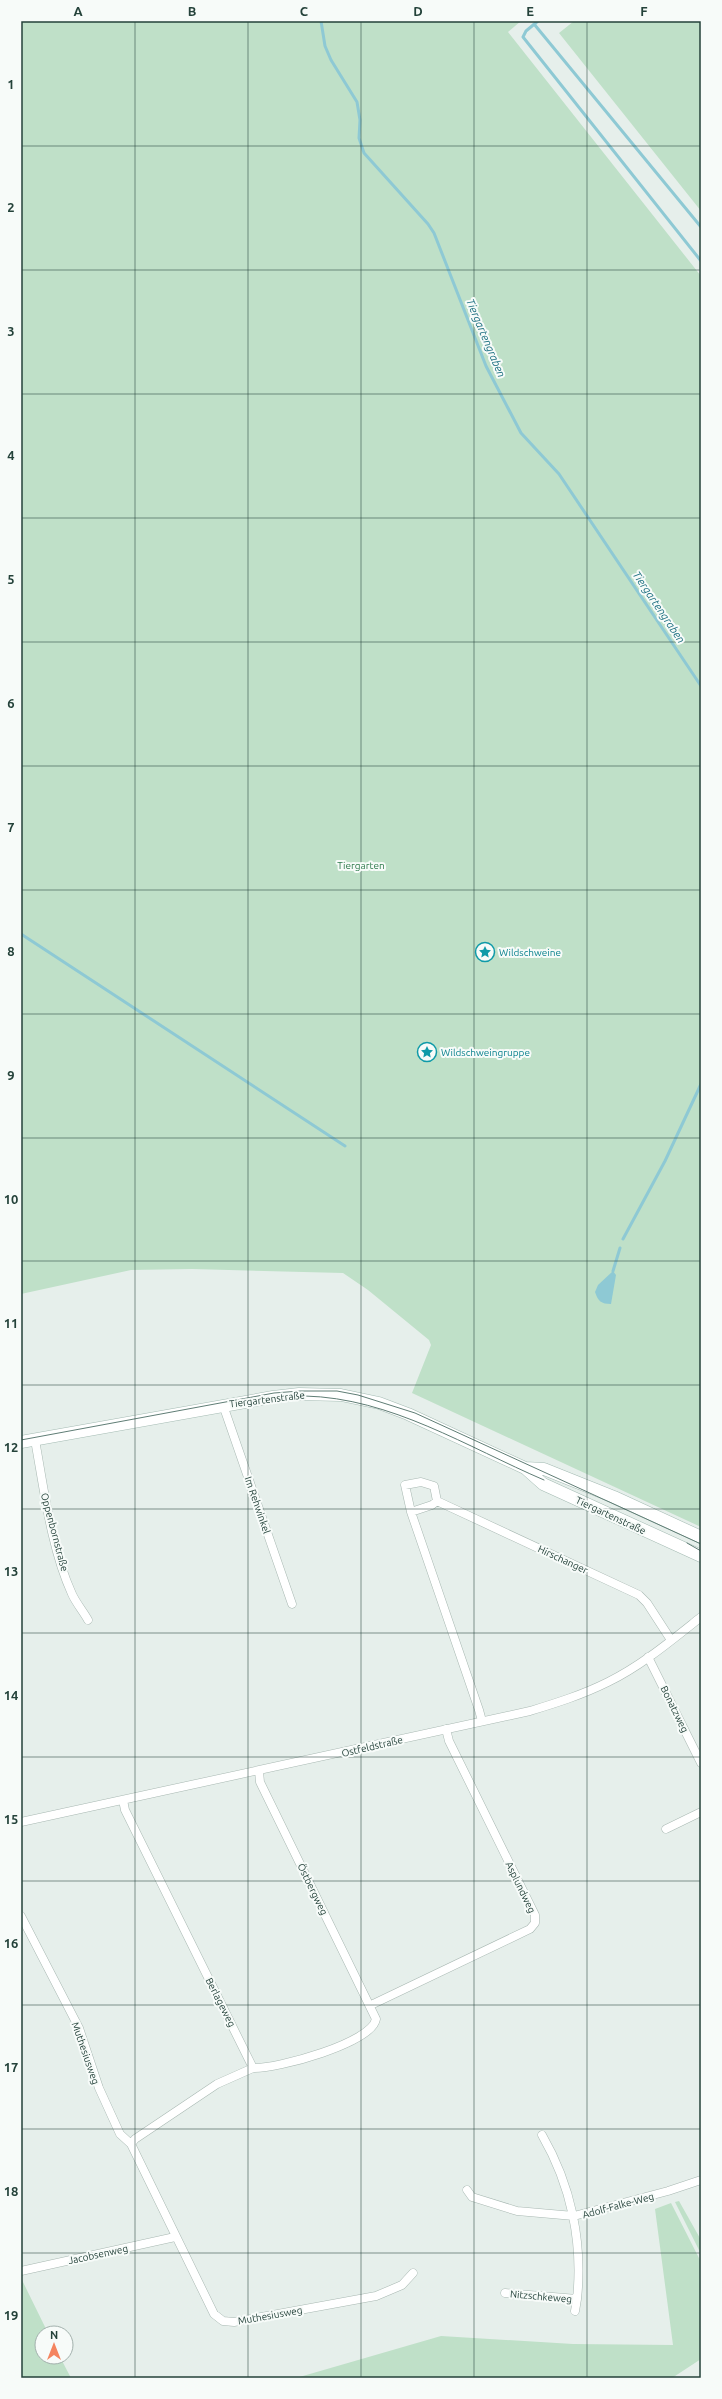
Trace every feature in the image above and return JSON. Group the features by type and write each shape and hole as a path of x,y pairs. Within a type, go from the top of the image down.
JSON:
{"main road":[{"name":"Tiergartenstraße","path":"21,1442 223,1405 300,1394 340,1395 360,1398 408,1414 525,1468 543,1484 701,1556"},
{"name":"Tiergartenstraße","path":"525,1468 544,1469 614,1497 701,1538"}],"street":[{"name":"Im Rehwinkel","path":"223,1405 292,1604"},
{"name":"Oppenbornstraße","path":"35,1440 48,1509 59,1553 72,1594 88,1620"},
{"path":"410,1512 432,1505 437,1501 434,1486 421,1482 405,1485 410,1512 482,1721"},
{"name":"Hirschanger","path":"437,1501 639,1595 647,1603 671,1640"},
{"name":"Ostfeldstraße","path":"21,1822 259,1771 482,1721 571,1699 609,1682 648,1657 701,1617"},
{"name":"Bonatzweg","path":"648,1657 701,1763"},
{"name":"Asplundweg","path":"371,2005 530,1929 535,1923 534,1915 449,1741 446,1729"},
{"name":"Östbergweg","path":"259,1771 260,1782 371,2005"},
{"name":"Berlageweg","path":"123,1800 125,1810 253,2068"},
{"path":"666,1829 701,1812"},
{"name":"Muthesiusweg","path":"21,1916 79,2028 99,2088 120,2134 131,2144 175,2237 214,2314 223,2321 234,2322 376,2296 402,2286 414,2273"},
{"path":"131,2144 135,2139 198,2095 217,2084 253,2068 261,2068 303,2060 326,2052 369,2031 375,2025 376,2019 371,2005"},
{"name":"Nitzschkeweg","path":"542,2135 556,2159 574,2216 579,2262 575,2311"},
{"name":"Adolf-Falke-Weg","path":"467,2190 472,2197 517,2210 574,2216 668,2192 701,2180"},
{"name":"Jacobsenweg","path":"21,2271 175,2237"},
{"name":"Nitzschkeweg","path":"505,2293 577,2299"}],"green space":[{"name":"Tiergarten","path":"21,21 521,21 508,32 701,276 701,1527 412,1393 431,1345 429,1340 368,1290 343,1273 192,1269 131,1270 21,1294"},
{"path":"574,21 701,21 701,211 559,33"},
{"path":"679,2201 701,2240 701,2254 675,2202"},
{"path":"671,2203 701,2262 701,2359 672,2378 296,2378 441,2336 573,2344 673,2345 655,2209"},
{"path":"21,2278 44,2325 34,2325 34,2365 64,2365 71,2378 21,2378"}],"water":[{"path":"613,1271 616,1275 611,1304 602,1303 597,1298 595,1292 598,1285"}],"waterway":[{"name":"Tiergartengraben","path":"321,21 325,46 331,60 357,102 360,120 359,138 364,153 428,224 434,233 486,366 521,433 559,474 701,686"},
{"path":"538,21 526,31 523,37 701,261"},
{"path":"534,24 701,227"},
{"path":"21,934 345,1146"},
{"path":"623,1239 665,1161 701,1084"},
{"path":"613,1271 620,1248"}],"tram line":[{"path":"21,1440 274,1393 337,1391 358,1395 415,1413 701,1544"},
{"path":"305,1396 337,1399 368,1405 398,1415 428,1426 544,1480"},
{"path":"687,1543 701,1551"}],"place":[{"name":"Wildschweine","path":"485,952"},
{"name":"Wildschweingruppe","path":"427,1052"}]}
